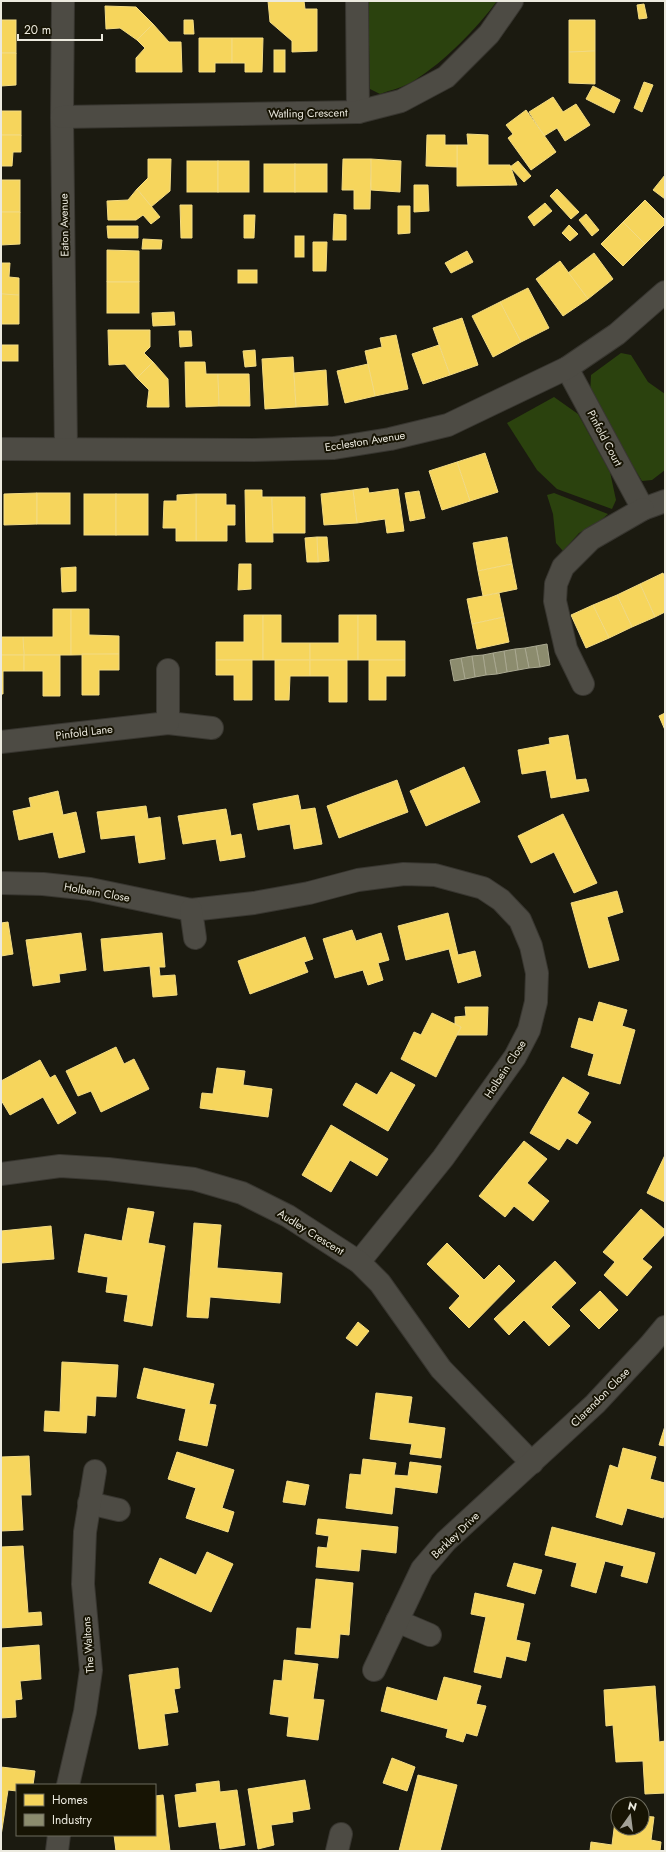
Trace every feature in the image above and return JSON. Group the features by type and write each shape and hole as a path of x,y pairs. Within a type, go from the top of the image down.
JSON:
{"street":[{"name":"Eaton Avenue","path":"63,1 62,117 66,449"},
{"path":"357,1 358,112"},
{"name":"Watling Crescent","path":"62,117 358,112 401,101 446,77 489,34 512,1"},
{"name":"Eccleston Avenue","path":"1,448 254,450 341,447 390,439 448,425 567,368 617,334 665,292"},
{"name":"Pinfold Court","path":"567,368 642,509"},
{"path":"584,684 566,649 555,601 556,584 563,567 591,539 642,509 665,500"},
{"path":"168,670 168,723"},
{"name":"Pinfold Lane","path":"1,742 168,723 212,728"},
{"name":"Holbein Close","path":"1,883 43,884 90,889 191,910 254,903 358,880 404,874 435,875 483,888 501,900 520,920 531,946 537,973 536,1002 529,1030 515,1057 443,1158 359,1262"},
{"path":"191,910 195,938"},
{"name":"Audley Crescent","path":"1,1174 60,1166 108,1169 194,1179 249,1196 288,1216 359,1262 380,1283 441,1369 532,1463"},
{"name":"Clarendon Close","path":"532,1463 595,1404 665,1327"},
{"name":"Berkley Drive","path":"374,1670 422,1569 446,1541 532,1463"},
{"name":"The Waltons","path":"68,1784 85,1712 91,1670 82,1584 85,1532 95,1471"},
{"path":"89,1503 119,1510"},
{"path":"397,1621 430,1635"},
{"path":"58,1851 60,1836"}],"green space":[{"path":"368,1 497,1 470,33 426,73 411,82 380,94 370,89"},
{"path":"621,353 631,355 648,382 665,394 665,470 652,480 642,481 590,396 591,375"},
{"path":"554,397 578,414 610,472 616,500 612,509 557,489 537,470 507,423"},
{"path":"554,493 608,514 599,522 579,533 563,551 556,543 553,514 547,495"}],"building: Homes":[{"path":"268,1 304,1 305,9 317,9 317,51 292,52 292,41 270,22"},
{"path":"644,4 647,18 639,19 637,5"},
{"path":"105,6 136,7 153,24 137,40 120,28 106,29"},
{"path":"1,20 16,20 16,53 1,53"},
{"path":"184,20 193,20 194,34 184,34"},
{"path":"569,20 595,20 595,51 569,52"},
{"path":"153,24 169,42 181,42 182,72 136,72 136,58 145,48 137,40"},
{"path":"199,38 232,38 232,63 215,63 215,72 199,72"},
{"path":"232,38 263,38 262,72 245,72 245,63 232,63"},
{"path":"274,50 285,50 285,72 274,72"},
{"path":"595,51 595,84 569,83 569,52"},
{"path":"1,53 16,53 16,85 1,86"},
{"path":"644,82 653,85 642,112 634,108"},
{"path":"593,86 620,100 614,113 586,99"},
{"path":"553,97 563,112 576,104 590,125 565,141 557,128 544,136 529,112"},
{"path":"526,110 556,152 531,170 508,138 513,134 506,125"},
{"path":"1,111 21,111 21,135 1,135"},
{"path":"467,134 488,135 488,165 510,165 517,185 457,186 457,145 468,145"},
{"path":"1,135 21,135 21,152 13,152 12,166 1,166"},
{"path":"427,135 445,135 445,145 457,145 457,167 426,166"},
{"path":"148,159 171,159 170,191 151,207 137,189 148,178"},
{"path":"343,159 371,159 370,209 354,209 354,190 342,190"},
{"path":"371,159 401,161 400,192 371,190"},
{"path":"187,161 218,161 218,192 187,192"},
{"path":"218,161 249,161 249,192 218,192"},
{"path":"518,161 531,176 524,182 510,167"},
{"path":"264,164 295,164 295,192 264,192"},
{"path":"295,164 327,164 327,192 295,192"},
{"path":"665,175 665,199 653,190"},
{"path":"1,180 20,180 20,212 1,212"},
{"path":"414,185 428,185 429,211 414,212"},
{"path":"137,189 160,217 151,224 143,215 136,220 108,220 107,201 128,200"},
{"path":"557,189 579,212 571,219 550,196"},
{"path":"645,200 665,220 665,224 645,244 623,222"},
{"path":"545,203 552,211 534,226 528,217"},
{"path":"180,205 192,205 192,238 181,238"},
{"path":"398,206 410,206 410,233 398,234"},
{"path":"1,212 20,212 20,244 1,245"},
{"path":"334,214 346,215 346,240 333,240"},
{"path":"586,214 599,230 592,236 579,220"},
{"path":"244,215 255,215 254,238 244,238"},
{"path":"623,222 645,244 623,266 601,244"},
{"path":"569,225 578,234 570,241 562,233"},
{"path":"107,226 138,226 138,238 108,238"},
{"path":"295,236 304,236 304,257 295,257"},
{"path":"143,239 162,240 161,249 142,249"},
{"path":"313,242 327,242 326,271 313,271"},
{"path":"107,250 139,251 139,282 107,282"},
{"path":"467,251 473,262 451,273 445,263"},
{"path":"594,253 613,279 588,299 568,273"},
{"path":"560,261 588,299 563,316 536,279"},
{"path":"1,263 10,263 9,277 19,278 19,295 1,294"},
{"path":"238,270 257,270 257,283 238,283"},
{"path":"107,282 139,282 139,313 107,313"},
{"path":"528,288 549,328 521,342 500,302"},
{"path":"1,294 19,295 19,324 1,324"},
{"path":"500,302 521,342 493,357 472,316"},
{"path":"174,312 175,325 153,326 152,313"},
{"path":"462,318 478,365 450,375 433,328"},
{"path":"108,330 150,330 150,347 144,353 153,362 137,378 125,364 109,365"},
{"path":"179,331 191,331 192,346 180,347"},
{"path":"396,335 408,389 375,396 365,351 382,347 380,338"},
{"path":"1,345 18,345 18,361 1,361"},
{"path":"439,345 450,375 423,384 412,354"},
{"path":"255,350 256,366 245,367 243,351"},
{"path":"293,357 296,407 265,409 262,359"},
{"path":"153,362 168,379 169,407 147,407 149,390 137,378"},
{"path":"185,362 205,362 206,374 218,374 219,406 186,407"},
{"path":"368,364 375,396 345,403 337,371"},
{"path":"326,370 328,405 296,407 294,373"},
{"path":"218,374 249,374 250,406 219,406"},
{"path":"485,453 498,492 470,501 457,462"},
{"path":"457,462 470,501 442,510 429,471"},
{"path":"368,488 369,493 398,489 404,531 387,533 385,519 357,523 353,490"},
{"path":"245,490 262,490 262,497 272,497 273,542 246,542"},
{"path":"353,490 357,523 324,525 321,494"},
{"path":"419,491 425,518 410,521 405,493"},
{"path":"37,493 37,524 4,525 4,494"},
{"path":"37,493 70,493 70,524 37,524"},
{"path":"84,494 116,494 116,535 84,535"},
{"path":"116,494 148,494 148,535 116,535"},
{"path":"196,494 226,494 226,505 235,505 235,525 227,525 227,541 196,541"},
{"path":"196,494 196,541 176,541 176,528 163,528 164,501 177,501 177,495"},
{"path":"272,497 305,497 305,533 273,533"},
{"path":"317,537 327,537 329,561 318,562"},
{"path":"317,537 318,562 307,562 305,538"},
{"path":"507,537 512,564 478,571 473,543"},
{"path":"239,564 251,564 251,589 238,590"},
{"path":"512,564 517,589 483,596 478,571"},
{"path":"76,567 76,591 62,592 61,568"},
{"path":"663,573 665,578 665,612 655,617 640,584"},
{"path":"640,584 655,617 632,627 617,595"},
{"path":"499,593 504,617 472,624 467,599"},
{"path":"617,595 632,627 609,638 593,605"},
{"path":"593,605 609,638 586,648 571,615"},
{"path":"53,609 71,609 71,655 24,655 23,637 53,637"},
{"path":"71,609 89,609 89,635 119,636 119,654 71,655"},
{"path":"244,615 263,615 263,660 216,660 216,642 244,642"},
{"path":"263,615 281,615 281,643 310,643 310,660 263,660"},
{"path":"339,615 358,615 358,660 310,660 310,643 339,643"},
{"path":"358,615 376,615 376,641 405,641 405,660 358,660"},
{"path":"504,617 509,642 477,649 472,624"},
{"path":"1,637 23,637 24,655 1,655"},
{"path":"82,654 119,654 119,670 99,670 99,695 82,695"},
{"path":"1,655 24,655 24,671 3,671 3,694 1,694"},
{"path":"24,655 60,655 60,696 43,696 43,671 24,671"},
{"path":"216,660 252,660 252,700 234,700 234,675 216,675"},
{"path":"275,660 310,660 310,676 290,676 289,700 275,700"},
{"path":"310,660 347,660 347,702 329,702 329,676 310,676"},
{"path":"369,660 405,660 405,676 386,676 386,700 369,700"},
{"path":"665,713 665,730 659,716"},
{"path":"568,735 576,780 586,779 589,791 551,798 546,770 522,774 518,750 550,744 549,738"},
{"path":"464,767 480,802 426,826 410,791"},
{"path":"397,780 408,812 339,838 327,806"},
{"path":"58,791 63,815 76,812 85,852 59,858 53,832 19,840 13,811 31,807 29,798"},
{"path":"298,795 301,810 315,808 322,844 294,849 290,824 258,830 253,804"},
{"path":"146,806 148,819 160,817 165,859 139,863 135,835 101,839 97,812"},
{"path":"226,809 231,836 241,834 245,857 220,861 216,839 183,844 178,816"},
{"path":"563,814 597,883 574,893 554,852 531,863 518,836"},
{"path":"617,891 623,912 607,917 619,960 589,968 571,903"},
{"path":"448,913 458,955 475,951 481,976 458,983 449,949 406,960 398,926"},
{"path":"8,922 13,954 1,956 1,923"},
{"path":"352,930 356,941 381,933 389,960 378,963 383,980 368,985 363,970 335,978 323,939"},
{"path":"81,933 86,970 59,974 60,982 33,986 26,940"},
{"path":"162,933 165,967 159,967 160,976 175,975 177,995 153,997 150,966 104,971 101,939"},
{"path":"305,937 313,959 304,962 308,972 250,994 238,961"},
{"path":"599,1002 627,1010 622,1026 635,1030 620,1084 588,1075 594,1054 571,1047 579,1018 593,1022"},
{"path":"465,1007 488,1007 487,1035 457,1035 461,1027 455,1024 455,1017 466,1016"},
{"path":"432,1013 461,1027 436,1077 401,1059 414,1032 421,1035"},
{"path":"116,1047 124,1064 134,1059 149,1089 101,1112 91,1091 78,1096 66,1071"},
{"path":"40,1060 50,1078 55,1075 76,1113 58,1124 43,1097 10,1115 1,1100 1,1081"},
{"path":"217,1068 245,1071 243,1085 272,1089 268,1117 200,1108 202,1093 213,1094"},
{"path":"391,1072 415,1085 388,1131 343,1105 356,1083 377,1095"},
{"path":"563,1077 589,1093 577,1113 591,1122 577,1144 567,1138 559,1150 530,1133"},
{"path":"331,1125 388,1159 377,1176 350,1160 331,1192 302,1175"},
{"path":"524,1141 547,1159 527,1183 549,1201 533,1221 514,1206 505,1217 479,1196"},
{"path":"665,1155 665,1202 647,1193"},
{"path":"128,1208 154,1212 148,1243 165,1246 152,1326 124,1321 128,1295 106,1292 108,1277 78,1272 85,1234 122,1241"},
{"path":"641,1209 665,1230 665,1234 642,1259 652,1267 627,1296 604,1275 615,1262 603,1252"},
{"path":"194,1223 221,1225 217,1268 282,1273 280,1303 210,1297 208,1318 187,1317"},
{"path":"51,1226 54,1259 1,1263 1,1231"},
{"path":"447,1243 484,1280 499,1265 515,1281 469,1328 449,1308 460,1296 427,1264"},
{"path":"555,1261 576,1283 551,1307 570,1326 549,1346 524,1320 509,1335 494,1319"},
{"path":"600,1291 618,1310 599,1329 580,1310"},
{"path":"358,1322 369,1331 357,1346 346,1338"},
{"path":"62,1362 118,1365 116,1397 96,1396 95,1416 87,1415 86,1433 44,1431 45,1411 60,1412"},
{"path":"144,1368 214,1384 209,1404 216,1405 207,1446 179,1440 186,1409 137,1398"},
{"path":"376,1393 412,1397 408,1423 445,1428 441,1458 410,1454 412,1444 370,1439"},
{"path":"665,1426 665,1446 659,1445"},
{"path":"623,1448 656,1457 650,1479 665,1483 665,1511 663,1518 627,1508 622,1525 596,1517 610,1465 618,1468"},
{"path":"177,1452 234,1470 222,1508 234,1512 228,1532 186,1518 196,1488 168,1479"},
{"path":"29,1456 31,1495 21,1495 23,1530 1,1531 1,1457"},
{"path":"363,1459 396,1463 394,1475 408,1476 410,1462 441,1466 437,1493 395,1487 392,1514 346,1508 350,1474 361,1475"},
{"path":"287,1481 309,1485 305,1505 283,1502"},
{"path":"318,1519 398,1527 396,1553 361,1549 359,1571 316,1567 318,1547 327,1548 329,1536 316,1534"},
{"path":"552,1527 655,1553 647,1583 621,1576 624,1566 605,1561 596,1593 571,1586 577,1563 545,1555"},
{"path":"23,1546 28,1613 41,1612 42,1625 1,1628 1,1547"},
{"path":"207,1552 233,1564 211,1612 149,1583 160,1558 196,1575"},
{"path":"514,1563 542,1570 535,1594 507,1586"},
{"path":"316,1579 353,1583 349,1635 340,1634 338,1658 295,1654 297,1628 311,1629"},
{"path":"475,1593 524,1604 516,1640 530,1643 526,1661 506,1656 501,1678 474,1672 486,1617 471,1614"},
{"path":"39,1645 41,1679 20,1681 22,1699 15,1700 16,1717 1,1718 1,1648"},
{"path":"284,1660 318,1664 313,1699 324,1700 318,1740 287,1736 289,1717 270,1714 274,1680 282,1681"},
{"path":"178,1668 180,1688 174,1689 178,1712 164,1714 168,1745 139,1749 129,1675"},
{"path":"444,1677 481,1686 476,1704 486,1706 477,1736 466,1733 463,1742 446,1737 448,1729 381,1711 387,1687 437,1701"},
{"path":"655,1686 659,1742 665,1741 665,1793 645,1794 643,1761 616,1762 613,1725 606,1726 604,1690"},
{"path":"392,1758 415,1767 407,1791 383,1783"},
{"path":"1,1767 35,1771 33,1784 16,1784 16,1791 8,1790 1,1836"},
{"path":"418,1775 457,1785 440,1851 399,1851"},
{"path":"305,1780 310,1809 292,1812 293,1822 271,1825 274,1845 258,1849 248,1789"},
{"path":"219,1781 220,1792 237,1790 245,1845 220,1849 216,1822 179,1827 175,1795 197,1792 196,1784"},
{"path":"163,1795 170,1851 116,1851 114,1836 156,1836 156,1796"},
{"path":"650,1817 654,1817 651,1840 661,1842 660,1851 590,1851 591,1842 612,1845 613,1836 650,1836"}],"building: Industry":[{"path":"547,644 550,665 540,667 536,646"},
{"path":"536,646 540,667 529,668 525,648"},
{"path":"525,648 529,668 518,670 515,649"},
{"path":"515,649 518,670 507,672 504,651"},
{"path":"504,651 507,672 497,674 493,653"},
{"path":"493,653 497,674 486,675 483,655"},
{"path":"483,655 486,675 475,677 472,656"},
{"path":"472,656 475,677 465,679 461,658"},
{"path":"461,658 465,679 454,681 450,660"}]}
